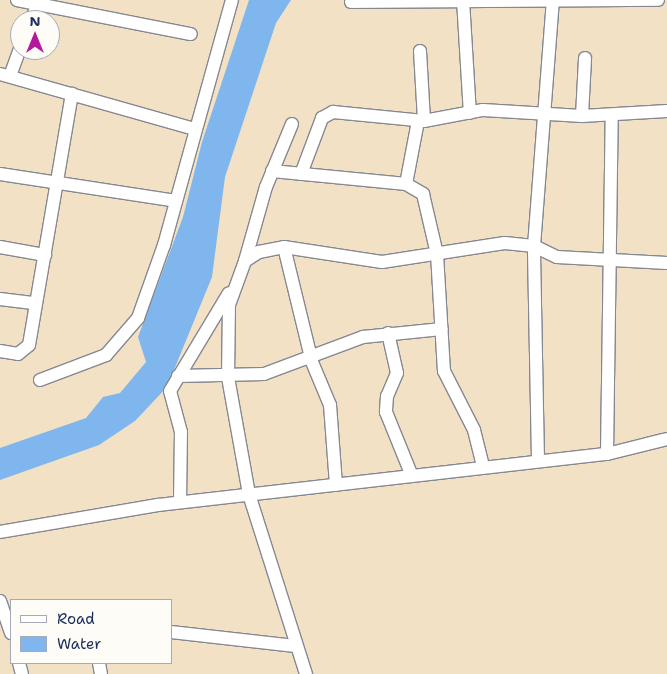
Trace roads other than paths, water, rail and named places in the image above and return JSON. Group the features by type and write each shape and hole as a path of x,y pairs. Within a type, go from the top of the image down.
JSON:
{"street":[{"path":"17,0 38,4 52,3 191,34"},
{"path":"40,380 106,355 124,339 150,288 232,0"},
{"path":"538,460 534,246 553,0"},
{"path":"351,2 658,0"},
{"path":"463,1 470,113"},
{"path":"35,10 38,4"},
{"path":"406,184 421,121 420,51"},
{"path":"582,116 585,58"},
{"path":"14,60 5,75 194,129"},
{"path":"0,351 26,351 33,303 45,255 58,183 72,94"},
{"path":"301,174 326,114 421,121 470,113 543,113 612,116 667,111"},
{"path":"607,454 607,260 612,116"},
{"path":"180,502 180,432 170,392 234,287 245,261 272,171 292,124"},
{"path":"272,171 406,184 424,194 437,254 444,371 474,430 483,467"},
{"path":"0,174 176,201"},
{"path":"245,261 259,252 284,248 382,262 495,244 534,246 557,257 667,263"},
{"path":"0,247 45,255"},
{"path":"284,248 310,357 330,405 336,485"},
{"path":"234,287 227,321 228,377 249,494 295,646 306,674"},
{"path":"0,299 33,303"},
{"path":"178,376 228,377 264,374 344,342 388,333 442,329"},
{"path":"388,333 397,373 387,396 386,412 412,476"},
{"path":"0,532 180,502 538,460 607,454 667,439"},
{"path":"0,601 10,630"},
{"path":"172,632 295,646"}],"water":[{"path":"249,0 291,0 276,23 225,177 212,277 167,387 135,421 99,445 0,480 0,448 86,418 103,397 120,393 146,362 138,337 183,217 202,142"}]}
